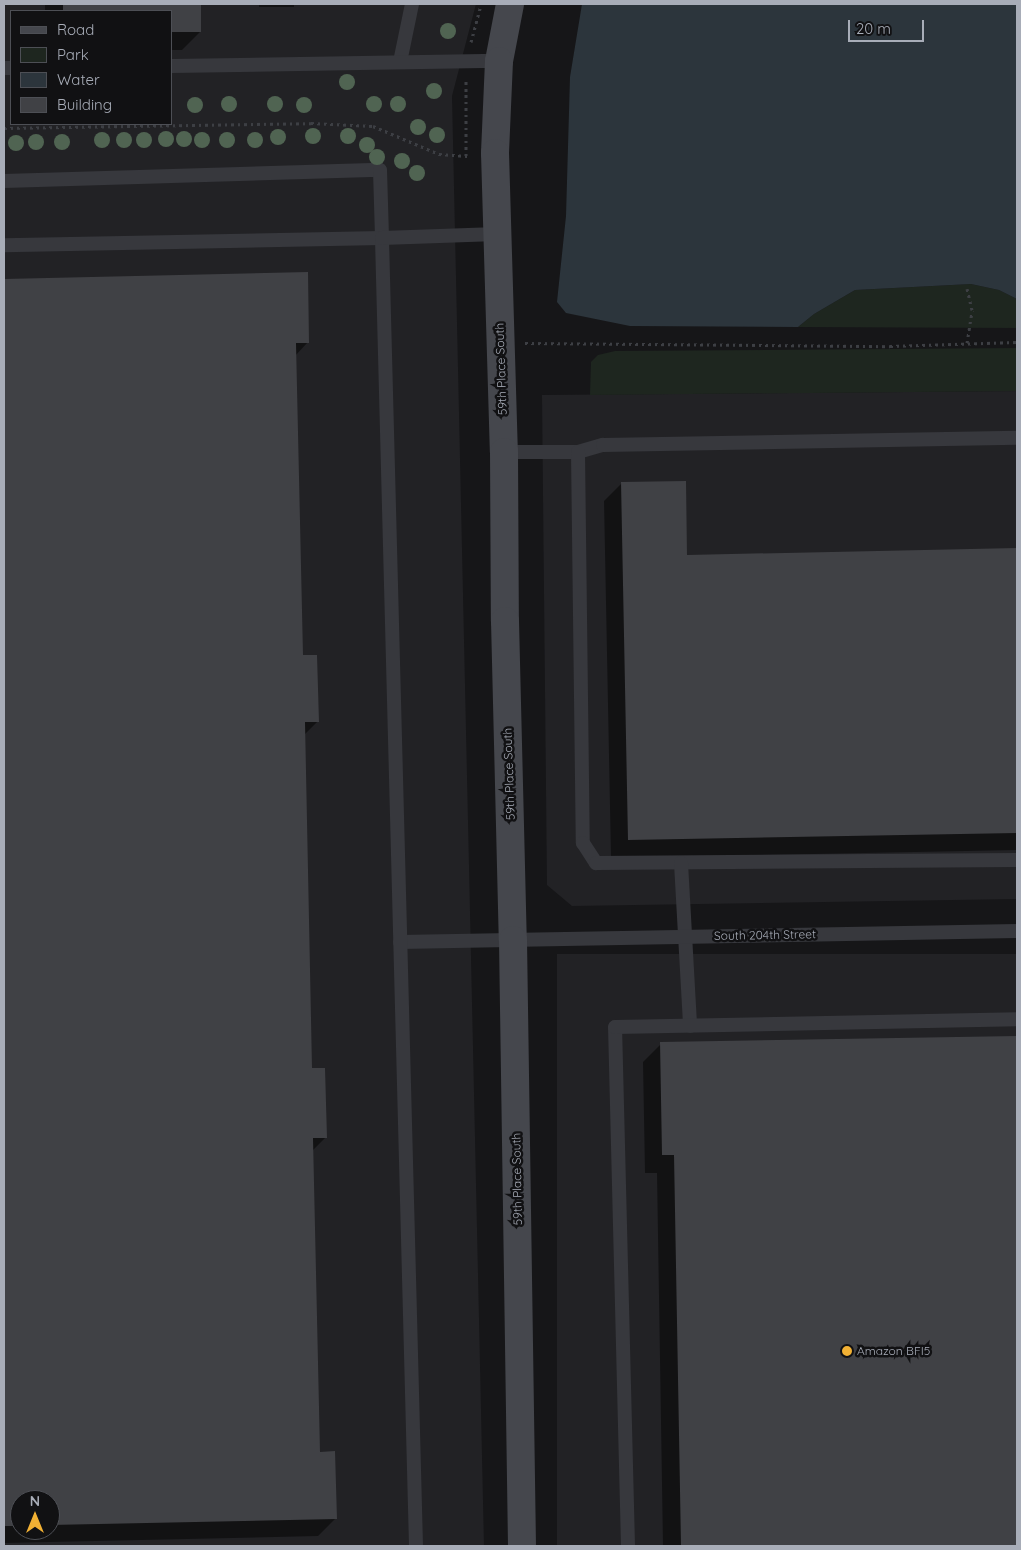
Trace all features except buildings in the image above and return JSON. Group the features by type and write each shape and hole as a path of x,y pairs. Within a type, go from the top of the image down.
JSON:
{"street":[{"name":"59th Place South","path":"510,4 499,61 496,156 504,452 505,621 513,940 522,1546"}],"lane":[{"path":"400,62 412,4"},
{"path":"172,66 499,61"},
{"path":"4,181 380,170 416,1546"},
{"path":"4,245 497,234"},
{"path":"504,452 578,452 603,445 1017,438"},
{"path":"578,452 583,843 596,863 1017,860"},
{"path":"681,863 690,1026"},
{"name":"South 204th Street","path":"400,942 1017,931"},
{"path":"628,1546 615,1027 1017,1019"}],"path":[{"path":"4,128 311,123 373,126 439,154 496,156"},
{"path":"966,342 972,310 967,289"},
{"path":"501,343 664,342 890,346 966,342 1017,342"}],"shaded area":[{"path":"4,4 476,4 452,96 484,1546 4,1546"},
{"path":"1017,391 1017,899 572,906 547,885 542,395"},
{"name":"Amazon BFI5","path":"557,954 1017,954 1017,1546 557,1546"}],"green space":[{"path":"971,284 999,290 1017,299 1017,328 798,327 814,314 855,290"},
{"path":"1017,348 1017,391 590,395 591,362 598,355 615,351"}],"water":[{"path":"582,4 1017,4 1017,299 999,290 971,284 855,290 814,314 798,327 630,326 566,313 557,302 566,216 570,77"}],"place":[{"name":"Amazon BFI5","path":"847,1351"}]}
